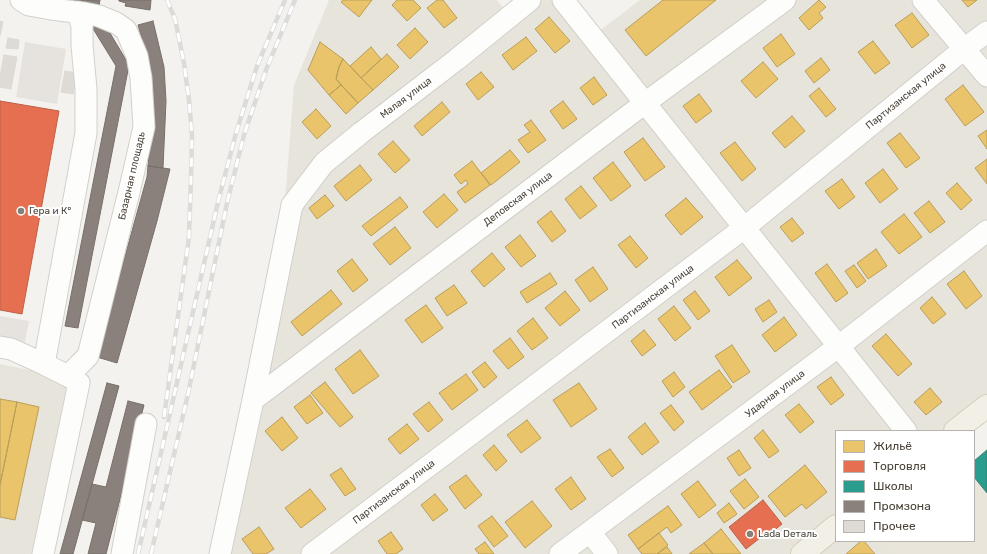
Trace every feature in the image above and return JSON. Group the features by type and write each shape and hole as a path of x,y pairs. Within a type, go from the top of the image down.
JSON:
{"main road":[{"path":"956,430 987,406"},
{"path":"802,554 835,527"}],"street":[{"name":"Базарная площадь","path":"21,0 29,5 99,16 116,23 126,30 137,56 141,78 144,126 88,356 68,376"},
{"name":"Малая улица","path":"253,400 292,205 324,163 530,0"},
{"path":"563,0 905,430"},
{"name":"Деповская улица","path":"253,400 645,103 785,0"},
{"path":"923,0 987,76"},
{"path":"44,364 86,133 86,89 82,45 82,26 78,12"},
{"name":"Партизанская улица","path":"312,554 744,228 964,49 987,32"},
{"name":"Ударная улица","path":"560,554 838,346 987,231"},
{"path":"0,347 10,349 44,364 79,383 43,554"},
{"path":"220,554 253,400"},
{"path":"122,554 146,424"},
{"path":"590,532 607,554"}],"shaded area":[{"path":"329,0 497,0 508,14 525,0 571,0 598,32 640,0 987,0 987,405 955,430 835,430 835,542 934,542 936,554 221,554 284,213 294,85"},
{"path":"25,42 66,49 57,104 16,97"},
{"path":"0,316 29,321 24,347 0,343"},
{"path":"0,364 73,379 32,554 0,554"},
{"path":"987,451 987,554 894,554 884,542 975,542 975,460"}],"building: Жильё":[{"path":"343,0 372,0 359,17 341,2"},
{"path":"397,0 413,0 421,8 407,21 392,5"},
{"path":"437,0 443,0 457,18 444,28 427,8"},
{"path":"663,0 716,0 646,56 625,30"},
{"path":"819,0 826,7 819,13 823,18 809,30 799,18"},
{"path":"962,0 977,0 968,7"},
{"path":"912,13 929,35 912,48 895,25"},
{"path":"549,17 570,41 555,53 535,29"},
{"path":"415,28 428,42 410,59 397,45"},
{"path":"781,34 795,54 777,67 763,48"},
{"path":"526,37 537,51 513,70 502,55"},
{"path":"873,41 890,63 875,74 858,52"},
{"path":"320,42 343,59 336,79 341,85 329,95 308,70"},
{"path":"371,47 381,59 361,78 350,66"},
{"path":"387,54 399,67 373,90 361,78"},
{"path":"821,58 830,70 814,83 805,71"},
{"path":"343,59 373,90 358,103 336,79"},
{"path":"763,62 778,79 756,98 741,81"},
{"path":"481,72 494,87 478,100 466,84"},
{"path":"594,77 607,95 593,105 580,88"},
{"path":"341,85 358,103 346,114 329,95"},
{"path":"963,85 984,112 965,126 945,99"},
{"path":"819,88 836,109 826,117 809,96"},
{"path":"699,94 712,111 696,123 683,106"},
{"path":"563,101 577,119 563,129 550,111"},
{"path":"442,102 450,112 422,136 414,126"},
{"path":"316,109 331,126 317,139 302,122"},
{"path":"792,116 805,131 785,148 772,133"},
{"path":"531,120 546,140 528,153 518,140 530,132 524,125"},
{"path":"987,130 987,149 978,136"},
{"path":"900,133 920,158 906,168 887,143"},
{"path":"643,138 665,167 645,181 624,152"},
{"path":"393,141 410,160 395,173 378,154"},
{"path":"735,142 756,169 742,181 720,153"},
{"path":"510,150 520,162 491,185 481,173"},
{"path":"987,159 987,184 975,168"},
{"path":"472,161 490,185 465,203 457,192 468,184 466,180 461,184 454,175"},
{"path":"613,162 631,186 611,201 593,178"},
{"path":"360,165 372,180 346,201 334,186"},
{"path":"883,169 898,189 880,203 865,183"},
{"path":"842,179 855,197 839,209 825,191"},
{"path":"957,183 972,200 961,210 946,193"},
{"path":"581,186 597,206 580,219 565,199"},
{"path":"444,194 458,210 437,228 423,212"},
{"path":"325,195 334,206 317,219 309,208"},
{"path":"400,197 408,207 371,236 362,226"},
{"path":"686,198 703,217 681,235 665,215"},
{"path":"929,201 945,222 930,233 914,213"},
{"path":"551,211 566,231 552,242 537,222"},
{"path":"904,214 922,237 899,254 881,232"},
{"path":"792,218 804,233 792,242 780,227"},
{"path":"395,227 411,248 390,265 373,244"},
{"path":"520,235 536,256 521,267 505,247"},
{"path":"630,236 648,258 636,268 618,245"},
{"path":"876,249 887,266 868,279 857,263"},
{"path":"492,253 505,269 484,287 471,271"},
{"path":"352,259 368,280 353,292 337,271"},
{"path":"737,260 752,278 729,296 715,277"},
{"path":"827,264 848,293 836,302 815,273"},
{"path":"854,265 866,281 857,288 845,271"},
{"path":"593,267 608,289 590,302 575,280"},
{"path":"964,271 982,296 966,309 947,284"},
{"path":"550,273 557,284 527,303 520,292"},
{"path":"454,285 467,303 447,316 435,298"},
{"path":"331,290 342,304 302,336 291,322"},
{"path":"565,291 580,310 560,326 545,308"},
{"path":"695,291 710,311 698,320 683,300"},
{"path":"932,297 946,314 933,324 920,308"},
{"path":"769,300 777,312 763,322 755,309"},
{"path":"426,305 443,328 422,343 405,320"},
{"path":"674,306 691,328 675,341 658,319"},
{"path":"784,317 797,335 775,352 762,335"},
{"path":"533,318 548,338 532,350 517,331"},
{"path":"644,330 656,345 642,356 631,341"},
{"path":"886,334 912,364 898,376 872,346"},
{"path":"510,338 524,357 508,369 493,351"},
{"path":"732,345 750,372 733,383 715,356"},
{"path":"360,350 379,376 353,394 335,369"},
{"path":"485,362 497,377 484,388 472,372"},
{"path":"719,370 732,387 702,410 689,392"},
{"path":"674,372 685,387 673,397 662,381"},
{"path":"466,374 478,390 452,410 439,393"},
{"path":"831,377 844,395 831,405 817,387"},
{"path":"325,382 353,417 340,427 311,393"},
{"path":"579,383 597,409 571,427 553,400"},
{"path":"930,388 942,402 926,415 914,402"},
{"path":"310,395 323,413 307,424 294,407"},
{"path":"0,399 17,402 0,485"},
{"path":"17,402 39,407 15,520 0,517 0,485"},
{"path":"429,402 443,420 428,432 413,414"},
{"path":"799,404 814,422 800,433 785,415"},
{"path":"671,405 684,422 674,431 660,413"},
{"path":"282,417 298,438 282,451 265,431"},
{"path":"527,420 541,438 521,453 507,435"},
{"path":"645,423 659,442 642,455 628,437"},
{"path":"407,424 419,439 400,454 388,439"},
{"path":"763,430 779,451 769,458 754,438"},
{"path":"494,445 507,461 496,471 483,455"},
{"path":"610,449 624,468 612,477 597,457"},
{"path":"739,450 751,468 739,476 727,458"},
{"path":"805,465 827,492 806,509 802,504 785,517 768,496"},
{"path":"341,468 356,489 345,496 330,475"},
{"path":"466,475 482,495 465,509 449,487"},
{"path":"571,477 586,499 571,510 555,489"},
{"path":"745,479 759,497 744,509 730,491"},
{"path":"698,481 716,505 699,518 681,494"},
{"path":"310,489 326,509 301,528 285,508"},
{"path":"435,494 448,510 433,521 421,505"},
{"path":"532,501 552,526 525,548 505,522"},
{"path":"729,503 737,514 724,523 717,513"},
{"path":"668,506 682,525 671,533 667,527 638,549 628,535"},
{"path":"492,516 508,536 494,547 478,526"},
{"path":"259,527 274,549 266,554 253,554 242,539"},
{"path":"721,529 741,554 713,554 704,543"},
{"path":"391,532 403,549 396,554 387,554 378,541"},
{"path":"659,533 668,545 657,554 642,554 638,549"},
{"path":"485,542 494,554 479,554 475,549"},
{"path":"860,542 865,542 875,554 846,554"},
{"path":"704,543 713,554 689,554"},
{"path":"667,547 672,554 657,554"}],"building: Торговля":[{"name":"Гера и К⁰","path":"0,101 59,111 22,314 0,310"},
{"path":"763,500 782,524 772,532 770,530 746,549 729,527"}],"building: Школы":[{"path":"987,450 987,493 975,478 975,460"}],"building: Промзона":[{"path":"100,0 99,6 69,1"},
{"path":"119,0 151,0 150,10 125,6 126,3"},
{"path":"153,21 164,67 166,101 163,168 148,166 153,103 148,60 138,25"},
{"path":"104,23 129,65 78,328 65,326 116,66 92,27"},
{"path":"148,166 170,169 117,363 97,357 147,177"},
{"path":"107,383 119,386 73,554 60,554"},
{"path":"128,401 144,405 106,554 88,554 96,523 82,520 92,484 106,487"}],"building: Прочее":[{"path":"0,21 3,22 0,36"},
{"path":"8,38 19,40 18,49 6,48"},
{"path":"4,55 17,57 11,89 0,87 0,76"},
{"path":"65,71 77,73 73,94 61,92"}],"railway":[{"path":"164,417 189,237 192,135 184,63 175,19 167,0"},
{"path":"138,554 218,202 236,133 257,66 285,0"},
{"path":"151,554 188,394 227,203 244,135 266,70 295,0"}],"place":[{"name":"Гера и К⁰","path":"21,211"},
{"name":"Lada Dеталь","path":"750,534"}]}
